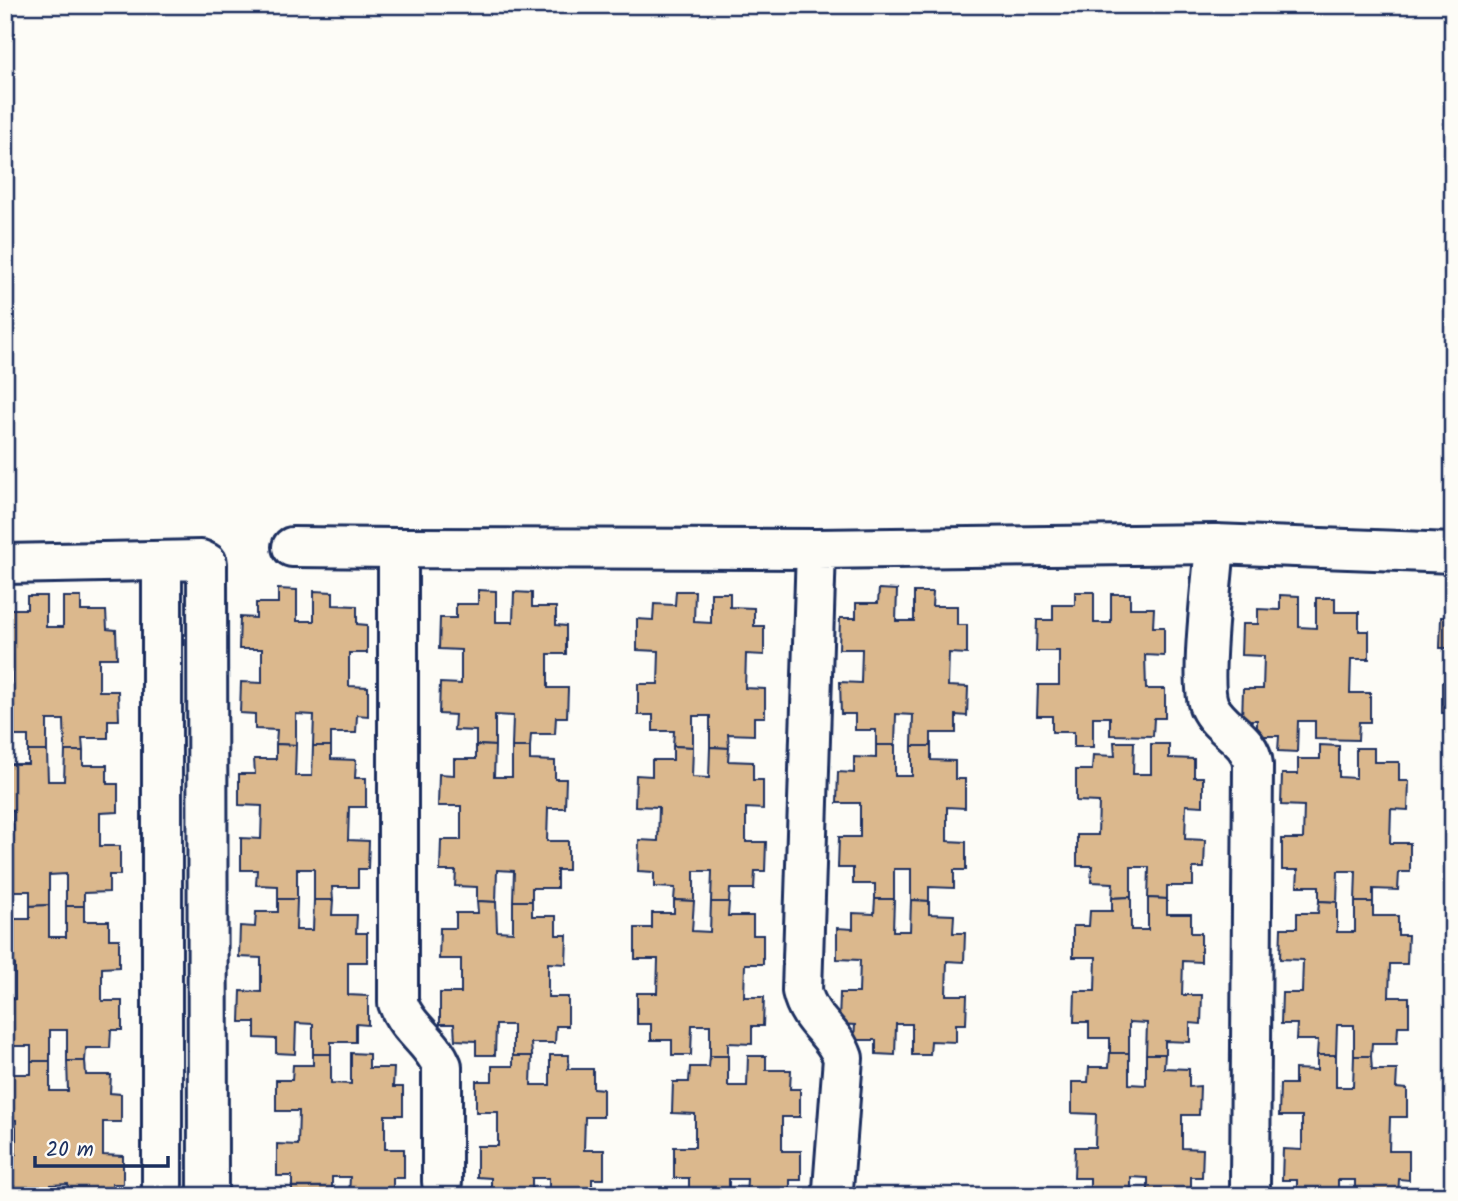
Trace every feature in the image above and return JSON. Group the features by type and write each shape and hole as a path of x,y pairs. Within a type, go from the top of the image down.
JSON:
{"street":[{"path":"1215,544 1205,692 1217,720 1245,744 1252,754 1253,765 1250,1187"},
{"path":"292,547 816,549 1215,544 1453,553"},
{"path":"398,548 398,1003 403,1017 436,1051 442,1066 442,1182"},
{"path":"816,549 802,991 806,1009 839,1046 843,1058 833,1189"},
{"path":"5,564 201,560 207,563 208,1196"},
{"path":"162,1196 163,561"}],"building":[{"path":"278,589 297,590 297,621 314,621 314,591 333,592 333,605 357,606 357,624 367,625 367,653 349,653 349,686 368,687 368,716 357,715 356,733 331,733 331,746 313,746 314,715 296,714 296,745 276,744 277,730 255,729 255,714 240,713 241,682 262,683 262,649 239,649 240,617 256,618 256,603 278,603"},
{"path":"879,589 897,590 896,621 914,621 914,592 933,592 932,606 957,606 957,625 967,625 967,654 949,653 948,686 968,687 967,716 956,715 956,733 931,733 931,746 912,746 913,715 896,714 895,745 876,745 876,730 855,730 855,714 841,714 840,682 861,683 862,649 839,649 840,618 856,618 856,603 878,603"},
{"path":"478,590 496,591 496,622 513,622 514,592 532,593 532,607 556,607 556,625 566,626 566,654 548,654 548,688 568,688 567,717 556,717 555,734 531,734 530,747 512,747 513,716 495,715 495,746 476,745 476,731 454,730 455,715 439,714 440,683 461,684 461,650 439,649 440,618 456,618 456,604 478,604"},
{"path":"676,591 695,591 694,622 711,623 711,593 730,593 730,607 754,608 754,626 764,626 764,655 746,654 745,688 765,689 765,717 754,717 754,735 728,734 729,748 710,747 710,716 693,716 693,747 673,746 674,731 653,731 653,715 638,715 638,684 658,684 659,651 637,650 637,619 653,620 654,604 675,605"},
{"path":"1075,592 1094,592 1094,623 1111,623 1111,594 1130,594 1130,608 1154,608 1153,627 1164,627 1164,656 1145,655 1146,689 1165,689 1165,718 1154,718 1153,736 1110,735 1110,717 1093,717 1093,747 1074,747 1074,732 1052,732 1052,716 1037,716 1038,685 1059,685 1059,651 1036,651 1037,620 1053,620 1053,605 1075,605"},
{"path":"1280,595 1299,596 1299,627 1316,628 1316,598 1335,598 1335,612 1359,612 1359,631 1369,631 1369,659 1351,659 1350,693 1370,693 1370,722 1359,722 1358,740 1315,739 1315,721 1298,721 1297,752 1278,751 1279,736 1257,736 1257,720 1242,720 1243,689 1263,689 1264,656 1241,655 1242,624 1258,624 1258,609 1280,610"},
{"path":"27,596 46,596 46,627 63,627 63,597 81,597 81,611 106,611 107,629 116,630 117,658 99,658 99,691 118,691 119,720 108,720 108,738 82,738 83,751 65,751 64,720 47,720 47,751 28,751 28,736 7,736 5,690 12,690 12,655 5,656 5,609 27,609"},
{"path":"1441,617 1453,617 1453,648 1440,648"},
{"path":"1442,682 1453,682 1453,713 1442,713"},
{"path":"1114,742 1134,742 1133,774 1151,774 1151,744 1169,744 1169,758 1194,759 1194,777 1203,777 1203,806 1186,805 1185,839 1205,840 1204,868 1193,868 1193,886 1167,886 1167,899 1148,898 1149,867 1131,867 1131,897 1112,898 1113,883 1091,882 1092,866 1077,866 1077,835 1098,835 1099,802 1076,801 1076,770 1092,770 1093,755 1115,756"},
{"path":"276,744 296,745 295,776 312,776 313,746 331,746 331,759 356,760 355,778 366,778 366,807 349,807 348,840 369,841 368,869 358,869 358,887 332,887 333,900 314,900 314,869 297,869 297,899 278,899 278,886 256,885 257,870 241,870 241,838 261,839 262,806 239,805 239,774 255,774 254,759 276,759"},
{"path":"476,745 495,746 494,777 512,777 512,747 530,747 530,760 555,761 555,779 566,779 565,808 548,808 547,841 568,841 568,870 557,870 557,888 532,888 532,901 513,901 514,871 497,870 496,902 477,901 477,887 455,886 456,871 440,871 441,840 461,840 461,806 438,806 439,774 454,775 454,759 476,759"},
{"path":"876,745 895,745 895,776 912,776 912,746 931,746 931,760 955,761 955,779 965,779 965,808 947,807 947,841 966,842 966,870 954,870 954,888 929,887 929,901 911,900 911,869 894,869 894,899 875,899 875,884 853,884 853,868 838,868 839,837 860,837 860,803 837,803 838,772 854,773 854,757 876,758"},
{"path":"1320,745 1339,746 1339,777 1356,778 1356,748 1374,748 1374,762 1399,762 1399,781 1409,781 1408,810 1391,809 1390,843 1410,843 1410,872 1399,872 1398,890 1373,889 1373,902 1355,902 1356,871 1338,871 1337,902 1319,901 1319,886 1297,886 1298,870 1282,870 1282,839 1303,839 1304,806 1281,805 1282,774 1298,774 1298,759 1320,759"},
{"path":"673,746 693,747 692,777 709,778 710,747 729,748 728,761 753,762 753,780 763,780 763,809 746,808 746,842 766,842 765,871 755,871 754,889 730,889 729,902 711,902 712,871 694,871 694,901 674,900 675,888 654,887 654,872 638,871 639,840 658,841 659,807 635,806 636,775 652,776 652,760 673,760"},
{"path":"28,751 47,751 48,781 64,781 65,751 83,751 83,765 107,765 107,784 118,784 118,812 100,813 100,846 120,846 120,875 109,875 109,892 84,893 84,906 66,906 66,874 49,875 49,905 30,906 30,891 8,891 5,844 13,844 13,810 5,810 6,764 28,764"},
{"path":"1131,897 1131,930 1148,930 1148,898 1167,899 1167,914 1191,914 1191,933 1201,933 1201,962 1183,961 1182,995 1202,995 1201,1024 1190,1023 1190,1042 1165,1041 1165,1054 1146,1054 1147,1023 1129,1022 1129,1053 1110,1053 1110,1038 1089,1038 1089,1022 1074,1022 1075,991 1095,991 1096,957 1073,957 1073,926 1089,926 1090,911 1112,911 1112,898"},
{"path":"278,899 297,899 296,930 313,930 314,900 333,900 332,915 357,915 356,933 367,933 367,962 348,962 348,995 368,996 368,1025 356,1024 356,1042 331,1042 331,1054 313,1054 313,1024 296,1023 295,1054 276,1053 276,1039 255,1038 255,1022 240,1022 241,991 261,992 261,958 239,957 240,926 255,927 256,912 278,912"},
{"path":"875,899 894,899 893,931 910,931 911,900 929,901 929,914 954,915 953,933 965,933 964,962 947,961 946,995 967,995 966,1024 956,1024 956,1042 931,1041 930,1055 912,1055 912,1024 896,1024 895,1055 876,1054 876,1040 854,1040 855,1025 839,1024 840,993 859,993 860,960 837,959 837,928 853,929 853,913 874,914"},
{"path":"674,900 694,901 692,931 710,932 711,902 729,902 728,916 753,916 753,935 763,935 763,964 745,964 744,997 764,997 763,1026 752,1026 752,1044 728,1043 728,1056 710,1056 710,1025 692,1025 691,1055 672,1055 672,1040 651,1040 651,1024 637,1024 637,993 657,993 658,959 635,959 635,928 652,928 652,913 674,913"},
{"path":"477,901 496,902 497,931 513,932 513,901 532,901 532,916 556,916 556,935 567,935 566,964 548,963 548,997 568,997 568,1026 556,1026 555,1043 531,1043 532,1056 513,1056 513,1025 496,1025 495,1055 476,1055 476,1041 455,1040 454,1024 440,1024 440,993 461,993 461,959 439,959 440,928 456,928 456,913 478,913"},
{"path":"1319,901 1337,902 1337,932 1355,932 1355,902 1373,902 1373,916 1398,916 1398,935 1408,935 1407,964 1390,964 1389,997 1409,997 1409,1026 1398,1026 1397,1043 1372,1043 1371,1056 1354,1056 1354,1025 1337,1025 1336,1055 1317,1055 1318,1040 1296,1040 1297,1024 1281,1024 1282,993 1302,993 1303,960 1280,959 1281,928 1297,928 1297,913 1318,913"},
{"path":"49,905 49,937 66,937 66,906 84,906 84,921 109,921 109,939 119,939 119,967 102,968 102,1001 122,1001 122,1030 111,1030 110,1048 86,1048 85,1061 67,1061 67,1030 50,1030 50,1061 31,1061 31,1046 10,1046 9,1030 5,1030 5,999 15,999 15,965 5,965 8,919 30,919 30,906"},
{"path":"351,1053 369,1054 369,1068 394,1068 393,1087 403,1087 403,1115 385,1115 385,1149 404,1149 404,1178 393,1178 393,1196 349,1196 350,1177 332,1177 332,1196 292,1192 292,1176 277,1176 277,1144 298,1145 299,1111 276,1111 276,1080 292,1080 293,1065 313,1065 313,1054 331,1054 331,1083 351,1084"},
{"path":"1110,1053 1129,1053 1129,1084 1146,1085 1146,1054 1165,1054 1164,1068 1189,1069 1189,1087 1200,1086 1199,1115 1182,1115 1182,1148 1203,1149 1202,1177 1191,1177 1191,1195 1148,1196 1148,1178 1131,1177 1131,1196 1090,1194 1090,1178 1074,1178 1075,1147 1095,1147 1096,1114 1072,1113 1072,1082 1088,1082 1089,1067 1109,1067"},
{"path":"550,1055 569,1055 568,1069 593,1069 593,1088 603,1089 603,1117 585,1117 584,1150 604,1150 604,1179 592,1179 592,1196 549,1196 549,1178 532,1178 532,1196 491,1193 491,1178 477,1177 477,1146 498,1146 498,1112 476,1112 476,1081 492,1081 492,1066 513,1066 513,1056 532,1056 531,1085 550,1085"},
{"path":"1317,1055 1336,1055 1336,1087 1353,1087 1354,1056 1371,1056 1372,1070 1397,1070 1396,1088 1407,1089 1407,1117 1390,1117 1389,1151 1409,1151 1409,1180 1399,1179 1398,1196 1355,1196 1355,1180 1338,1180 1338,1196 1297,1196 1297,1180 1282,1180 1283,1149 1302,1150 1302,1116 1279,1116 1280,1084 1295,1084 1295,1069 1317,1070"},
{"path":"710,1056 728,1056 728,1086 747,1086 748,1056 766,1056 766,1070 791,1070 790,1089 800,1089 800,1117 782,1117 782,1151 801,1151 801,1180 790,1180 790,1196 746,1196 747,1179 729,1179 729,1196 689,1194 689,1178 674,1178 674,1147 695,1147 695,1114 672,1113 673,1082 689,1082 690,1067 709,1067"},
{"path":"31,1061 50,1061 50,1091 68,1091 67,1061 85,1061 86,1075 111,1075 110,1093 121,1094 121,1122 103,1122 103,1155 123,1156 123,1184 112,1184 112,1196 69,1196 68,1184 51,1185 51,1196 11,1196 11,1185 5,1185 5,1154 16,1154 16,1120 5,1120 5,1089 10,1089 9,1074 31,1074"}]}
